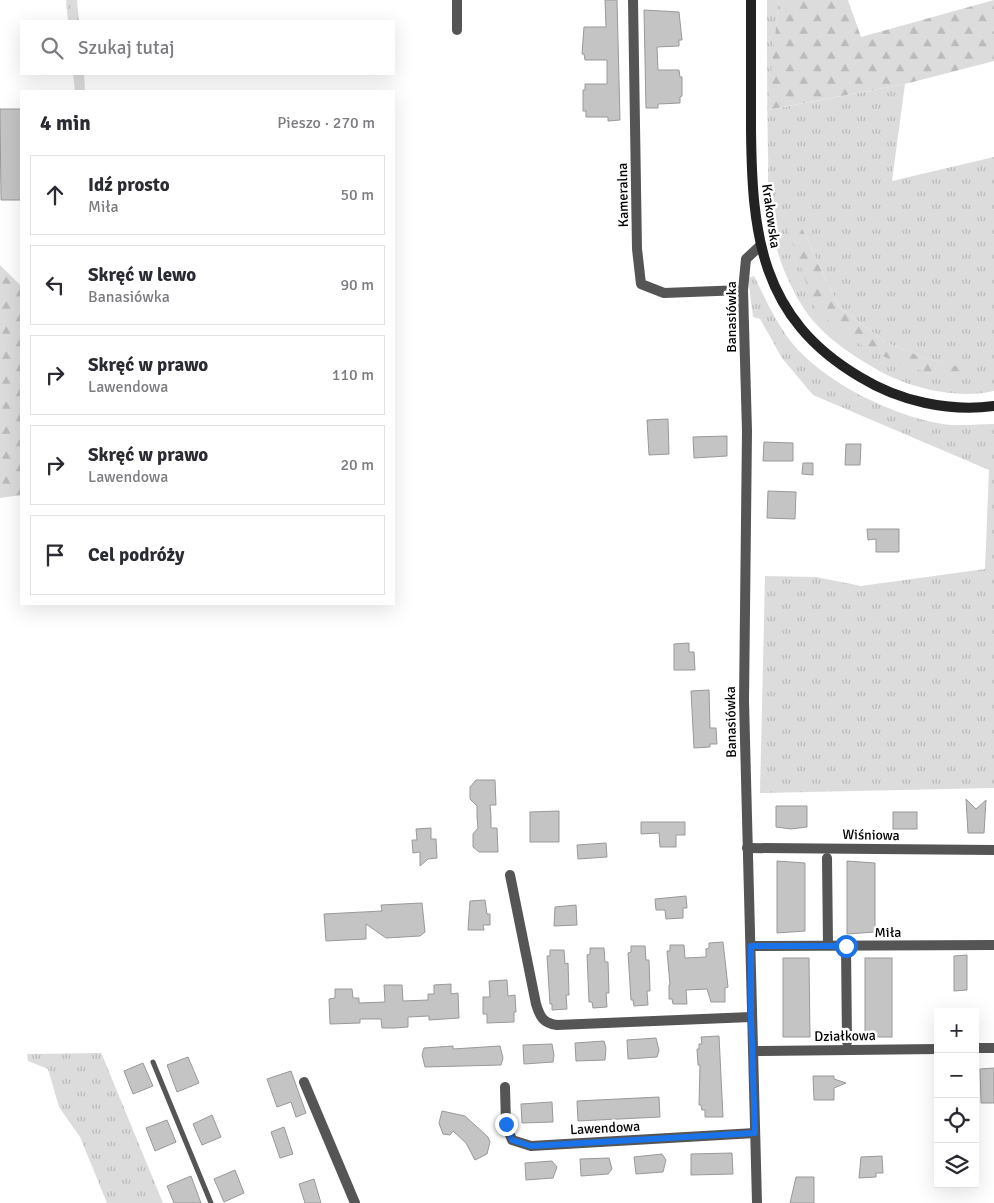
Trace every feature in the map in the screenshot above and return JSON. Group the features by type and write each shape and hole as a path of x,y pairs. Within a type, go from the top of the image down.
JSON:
{"main road":[{"name":"Krakowska","path":"751,0 754,210 760,246 766,267 782,300 806,334 826,354 876,387 904,398 960,408 994,406"}],"street":[{"path":"457,0 457,30"},
{"name":"Kameralna","path":"633,0 637,249 641,284 664,293 743,290"},
{"name":"Banasiówka","path":"757,1203 744,701 747,431 743,290 746,259 760,246"},
{"name":"Wiśniowa","path":"747,848 994,850"},
{"path":"828,858 828,945"},
{"path":"510,875 536,1004 540,1017 548,1024 751,1017"},
{"name":"Miła","path":"751,946 994,945"},
{"path":"846,946 847,1042"},
{"path":"979,1048 994,1048"},
{"name":"Działkowa","path":"753,1051 934,1049"},
{"path":"304,1082 355,1203"},
{"name":"Lawendowa","path":"505,1087 506,1124 512,1140 531,1146 755,1133"}],"lane":[{"path":"153,1062 211,1203"}],"green space":[{"path":"66,0 77,0 79,20 68,20"},
{"path":"767,0 779,0 768,110 905,84 892,181 994,157 994,391 963,394 947,393 914,386 899,380 871,366 841,346 815,323 801,304 790,285 781,263 774,241 769,211 767,97","holes":["800,224 839,307 887,343 925,358 969,370 849,339"]},
{"path":"779,0 848,0 861,37 994,0 994,61 905,84 767,110"},
{"path":"73,75 84,75 85,90 75,90"},
{"path":"785,222 800,224 839,307 887,343 925,358 971,370 935,374 903,366 849,339 815,308"},
{"path":"0,265 20,285 20,495 0,498"},
{"path":"754,276 776,319 792,343 805,357 839,383 878,404 918,419 951,425 994,424 994,788 760,793 765,576 816,577 861,586 985,569 989,470 813,395 782,358 760,319 753,317 748,278"},
{"path":"101,1053 163,1203 107,1203 80,1137 59,1107 48,1069 28,1061 27,1054"}],"building":[{"path":"605,0 617,0 620,120 608,121 608,117 586,117 586,111 583,111 583,90 585,90 585,84 607,84 607,60 585,60 584,54 582,54 584,27 606,27"},
{"path":"644,10 679,12 682,40 679,40 679,46 657,47 658,70 679,70 680,77 682,77 680,103 658,104 658,108 646,108"},
{"path":"0,109 20,109 20,200 1,200"},
{"path":"668,419 669,454 649,455 647,420"},
{"path":"727,436 727,456 694,458 693,437"},
{"path":"764,442 793,443 793,461 763,461"},
{"path":"846,444 861,444 860,465 845,465"},
{"path":"803,463 813,463 813,475 802,474"},
{"path":"768,491 796,492 795,519 767,518"},
{"path":"867,529 899,529 899,552 876,552 876,539 868,540"},
{"path":"689,643 689,652 694,652 695,670 674,670 674,644"},
{"path":"709,690 710,728 716,728 717,744 710,744 710,747 694,748 691,691"},
{"path":"476,780 495,780 496,805 490,805 491,828 497,828 498,852 479,852 473,847 473,834 478,828 477,806 470,799 470,787"},
{"path":"966,799 976,809 986,800 984,833 968,833"},
{"path":"776,806 807,806 807,827 791,829 776,827"},
{"path":"559,811 559,842 530,842 530,812"},
{"path":"893,812 917,812 917,829 893,829"},
{"path":"641,822 685,822 685,835 676,835 676,847 660,847 659,833 641,834"},
{"path":"431,828 431,839 436,839 437,858 428,859 420,866 420,852 413,853 412,840 417,840 416,829"},
{"path":"606,843 607,857 578,859 577,845"},
{"path":"777,861 805,863 805,931 777,933"},
{"path":"847,861 875,863 875,932 847,934"},
{"path":"686,896 687,908 683,908 683,918 666,919 665,910 656,910 655,899"},
{"path":"485,900 487,914 490,914 490,925 483,925 484,930 468,930 470,901"},
{"path":"422,903 425,932 420,936 386,938 366,924 366,939 326,941 324,914 382,911 381,905"},
{"path":"576,905 577,925 554,926 555,907"},
{"path":"723,942 728,987 725,988 725,1002 711,1002 707,989 686,990 687,1004 673,1004 672,999 669,999 670,985 667,951 670,951 670,945 684,945 685,958 706,957 706,949 709,948 709,943"},
{"path":"631,946 645,946 646,960 649,960 650,991 647,991 648,1005 634,1006 633,1000 631,1000 628,953 631,952"},
{"path":"590,948 604,948 605,962 608,962 609,993 606,993 607,1007 593,1008 592,1002 589,1002 587,955 590,954"},
{"path":"550,950 564,950 565,964 568,963 569,995 566,995 567,1009 552,1010 552,1004 550,1004 547,956 550,956"},
{"path":"967,955 967,990 954,991 954,956"},
{"path":"783,958 809,958 810,1037 783,1037"},
{"path":"865,958 892,958 892,1037 865,1037"},
{"path":"507,980 508,996 515,995 516,1012 514,1012 514,1022 487,1023 487,1014 483,1014 483,997 490,997 489,981"},
{"path":"451,984 451,994 458,993 459,1018 429,1020 429,1016 408,1017 408,1027 395,1028 382,1028 381,1019 360,1019 360,1023 330,1024 329,999 335,998 335,989 352,989 353,998 359,998 359,1003 385,1002 384,985 402,985 403,1001 428,1000 428,994 434,994 434,985"},
{"path":"719,1036 723,1117 705,1117 705,1110 702,1110 701,1105 699,1105 700,1065 698,1065 697,1049 699,1049 699,1044 702,1044 701,1037"},
{"path":"656,1038 659,1050 657,1057 628,1059 627,1040"},
{"path":"604,1041 606,1048 605,1060 576,1061 575,1043"},
{"path":"552,1044 553,1062 524,1064 523,1045"},
{"path":"453,1046 453,1049 500,1046 503,1058 501,1065 425,1067 422,1055 424,1048"},
{"path":"188,1057 199,1083 177,1092 167,1065"},
{"path":"143,1063 153,1086 133,1094 124,1071"},
{"path":"994,1068 994,1103 981,1103 980,1069"},
{"path":"291,1071 306,1113 296,1117 291,1102 277,1107 267,1079"},
{"path":"813,1076 834,1076 834,1079 846,1083 834,1088 834,1100 814,1100"},
{"path":"659,1097 660,1117 578,1121 577,1101"},
{"path":"552,1102 553,1122 522,1123 521,1104"},
{"path":"442,1111 465,1116 488,1137 490,1142 487,1154 475,1160 466,1143 453,1131 450,1135 443,1134 439,1123"},
{"path":"212,1115 221,1137 202,1145 193,1124"},
{"path":"167,1120 176,1142 155,1151 146,1128"},
{"path":"284,1127 293,1154 280,1158 271,1132"},
{"path":"732,1153 733,1174 691,1175 691,1154"},
{"path":"662,1154 666,1160 663,1172 636,1174 634,1157"},
{"path":"882,1156 883,1173 876,1173 876,1177 859,1178 861,1157"},
{"path":"609,1158 612,1169 608,1174 581,1176 580,1159"},
{"path":"552,1161 557,1167 553,1178 526,1180 525,1163"},
{"path":"235,1170 244,1193 224,1202 214,1179"},
{"path":"191,1176 201,1203 174,1203 167,1186"},
{"path":"796,1177 814,1177 814,1203 790,1203"},
{"path":"314,1179 321,1203 305,1203 299,1184"}],"route":[{"path":"506,1124 512,1140 531,1146 755,1133 751,1017 751,946 846,946"}]}
